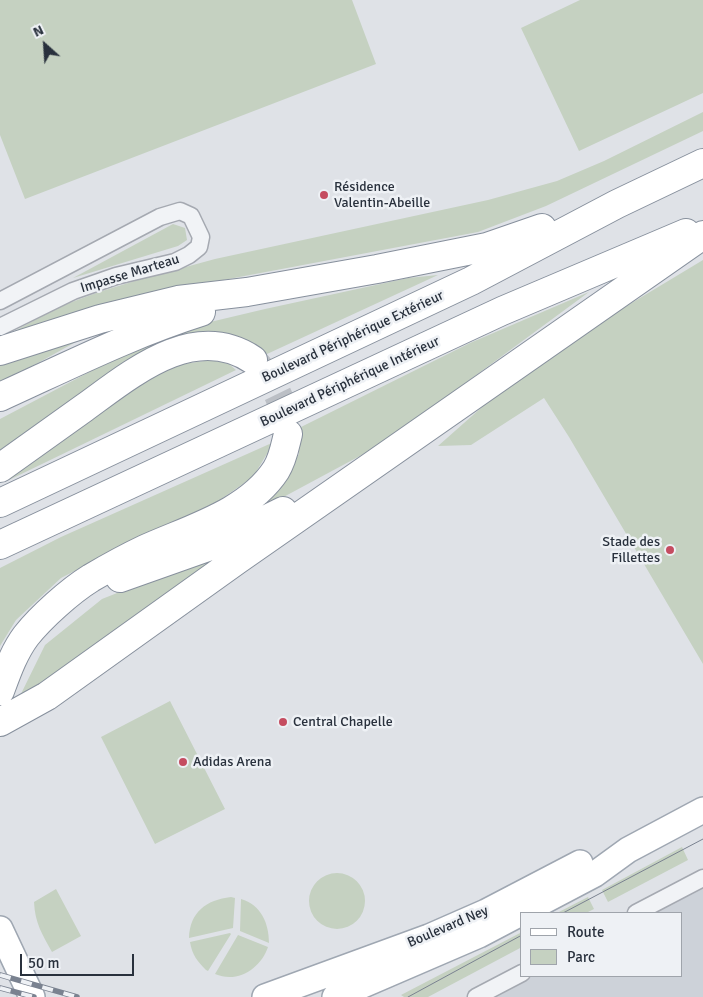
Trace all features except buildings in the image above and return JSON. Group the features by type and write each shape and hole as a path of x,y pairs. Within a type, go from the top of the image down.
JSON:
{"highway":[{"name":"Boulevard Périphérique Extérieur","path":"0,503 471,281 617,204 703,164"},
{"path":"0,351 100,320 178,300 247,292 487,247 617,204"},
{"name":"Boulevard Périphérique Intérieur","path":"0,545 502,311 703,225"},
{"path":"0,722 47,696 173,605 703,235"},
{"path":"0,398 110,346 169,322 221,306 247,292"},
{"path":"0,468 115,386 157,359 191,347 219,346 243,353 253,360"},
{"path":"0,691 8,668 26,637 64,598 89,579 116,564 220,516 240,504 261,487 276,470 282,457 288,434"},
{"path":"64,598 216,544 286,509 404,443"}],"main road":[{"name":"Boulevard Ney","path":"523,912 595,874 628,850 703,810"},
{"name":"Boulevard Ney","path":"265,997 429,937 486,912 588,859 628,850"},
{"name":"Boulevard Ney","path":"335,997 367,992 520,913"},
{"path":"0,928 32,997"}],"street":[{"name":"Impasse Marteau","path":"0,301 160,217 180,211 191,216 201,237 199,247 175,262 116,276 73,291 0,328"},
{"path":"638,912 703,878"},
{"path":"476,997 520,974"}],"shaded area":[{"path":"703,881 703,997 475,997 520,977 683,977 683,912 641,912"}],"green space":[{"path":"0,0 352,0 376,64 25,199 0,135"},
{"path":"580,0 703,0 703,93 579,151 521,28"},
{"path":"703,112 703,131 546,206 478,232 165,291 7,335 61,306 138,280 215,259 488,200 557,181 604,161"},
{"path":"173,224 185,228 187,240 178,246 73,278"},
{"name":"Stade des Fillettes","path":"703,260 703,664 544,398 471,445 438,446 490,400 620,310"},
{"path":"438,275 267,354 257,347 111,375 0,450 0,419 95,369 157,340 206,323 265,309 408,278"},
{"path":"589,292 384,443 237,522 278,488 299,454 299,428 470,343"},
{"path":"92,333 0,384 0,363"},
{"path":"211,360 229,364 236,370 9,480 10,470 155,375 183,364"},
{"path":"274,442 253,477 214,504 139,538 61,578 16,620 0,646 0,568 61,537"},
{"path":"222,557 17,702 45,645 102,599 185,566"},
{"path":"170,701 225,809 155,844 101,737"},
{"path":"682,847 688,860 608,902 602,890"},
{"path":"337,873 352,878 360,886 365,901 360,916 352,924 337,929 322,924 314,916 309,901 314,886 322,878"},
{"path":"56,889 81,936 52,952 37,922 34,902"},
{"path":"231,897 235,898 233,928 189,938 192,921 201,909 214,901"},
{"path":"588,897 594,909 588,912 559,912"},
{"path":"241,899 259,910 265,922 269,943 240,931"},
{"path":"230,933 208,971 206,970 192,951 190,942"},
{"path":"520,933 520,948 428,997 404,997 401,995"},
{"path":"238,935 268,947 265,955 248,972 232,977 215,974"}],"tunnel":[{"path":"253,360 278,394 285,413 288,434"}],"tram line":[{"path":"565,912 703,839"},
{"path":"408,997 520,936"}],"railway":[{"path":"0,975 77,997"},
{"path":"0,988 34,997"}],"place":[{"name":"Résidence Valentin-Abeille","path":"324,195"},
{"name":"Stade des Fillettes","path":"670,550"},
{"name":"Central Chapelle","path":"283,722"},
{"name":"Adidas Arena","path":"183,762"}]}
